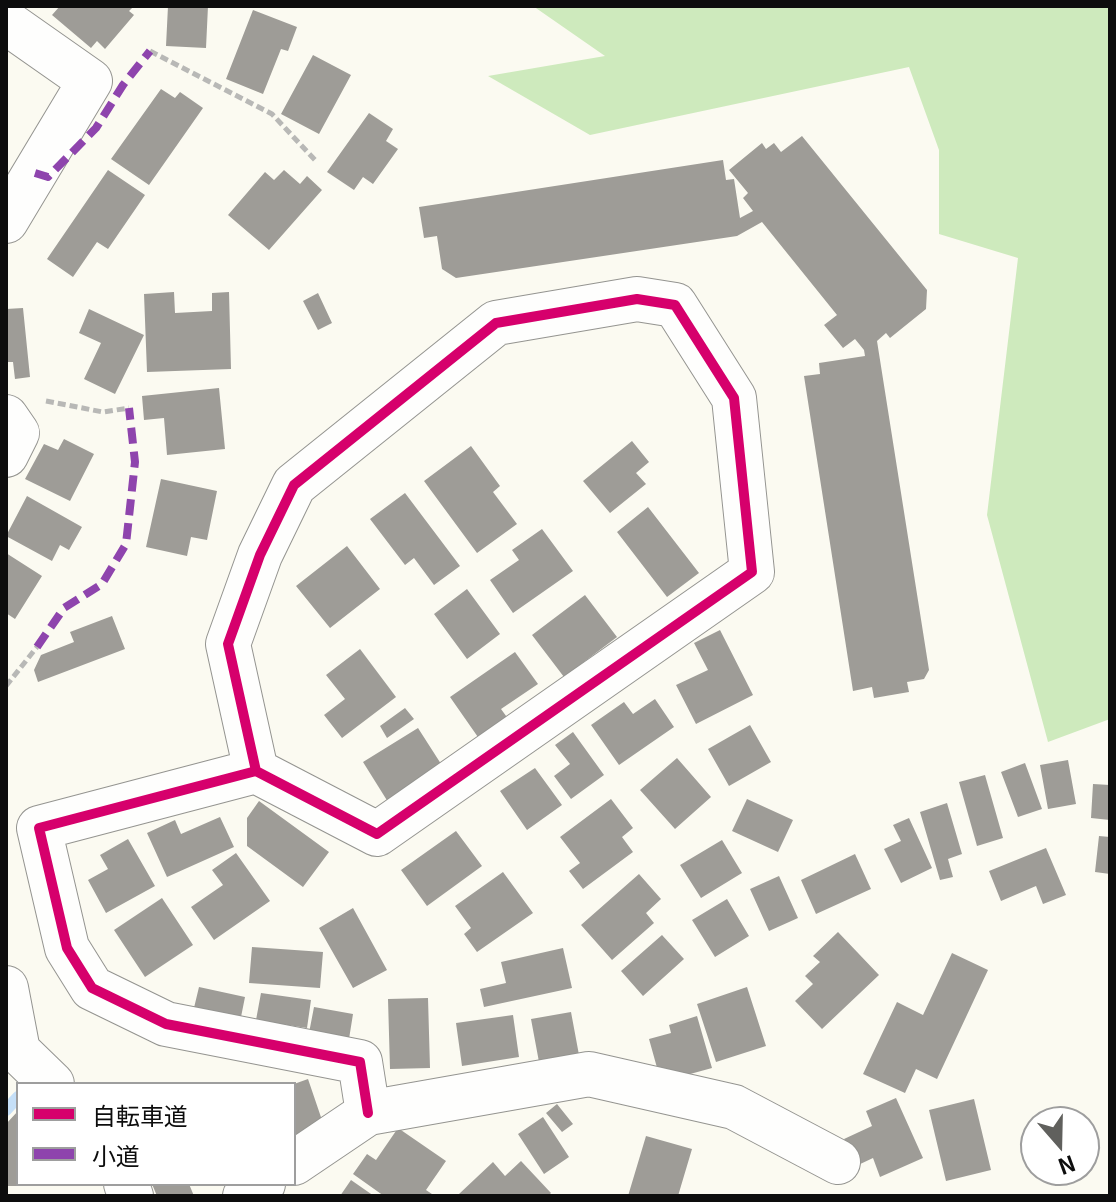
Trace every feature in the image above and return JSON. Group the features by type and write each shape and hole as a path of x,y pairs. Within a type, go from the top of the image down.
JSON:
{"street":[{"path":"6,22 90,81 6,221"},
{"path":"256,771 228,644 260,555 294,485 496,323 637,299 675,305 734,398 752,572 377,834 256,771 39,828 67,948 92,988 166,1024 360,1062 368,1113"},
{"path":"6,455 17,433 20,408"},
{"path":"6,988 12,1057 49,1082"},
{"path":"296,1162 368,1113 589,1074 734,1107 838,1162"}],"path":[{"path":"150,51 272,114 315,160"},
{"path":"20,408 103,412 129,408"},
{"path":"6,686 37,647"}],"green space":[{"path":"533,6 1110,6 1110,719 1048,742 987,515 1018,258 939,234 939,150 909,67 590,135 488,76 605,56"}],"building":[{"path":"60,6 134,6 129,11 134,15 105,49 97,41 91,48 52,15"},
{"path":"168,6 208,6 206,48 166,46"},
{"path":"253,10 297,27 288,51 281,49 263,94 226,79"},
{"path":"313,55 351,75 319,134 281,114"},
{"path":"161,89 175,98 180,92 203,108 149,185 111,159"},
{"path":"369,113 393,129 386,141 398,149 373,184 363,177 354,190 327,172"},
{"path":"802,136 927,290 926,309 890,338 886,333 877,341 929,670 924,679 907,682 909,692 874,698 872,687 853,691 804,376 820,374 819,363 865,356 864,350 855,339 843,348 824,325 837,315 762,222 737,236 456,278 442,269 437,236 424,238 419,207 723,160 726,180 734,179 740,218 753,211 743,198 748,193 729,170 762,143 766,149 774,143 781,152"},
{"path":"108,170 145,195 108,249 97,242 73,277 47,259"},
{"path":"284,170 300,184 307,176 322,190 269,250 228,215 265,172 274,180"},
{"path":"174,292 175,313 212,311 212,293 229,292 231,369 147,372 144,294"},
{"path":"318,293 332,323 318,330 303,301"},
{"path":"23,308 30,377 15,379 13,362 6,362 6,309"},
{"path":"89,309 144,335 115,394 84,379 101,343 79,333"},
{"path":"219,388 225,449 167,455 164,418 144,420 142,396"},
{"path":"64,439 94,454 70,501 25,479 44,444 58,450"},
{"path":"632,441 649,462 636,473 646,484 610,513 583,481"},
{"path":"471,446 500,486 493,492 517,524 477,553 424,481"},
{"path":"161,479 217,491 207,540 191,537 187,556 146,547"},
{"path":"405,493 460,566 434,585 414,558 405,565 370,519"},
{"path":"27,496 82,527 69,550 60,545 52,561 6,536"},
{"path":"648,507 699,573 667,597 617,532"},
{"path":"542,529 573,571 513,613 490,580 519,560 512,550"},
{"path":"347,546 380,589 330,628 296,586"},
{"path":"6,553 42,576 15,619 6,613"},
{"path":"467,589 500,634 467,659 434,614"},
{"path":"585,595 617,637 564,677 532,635"},
{"path":"112,616 125,649 38,682 34,670 41,655 74,642 70,632"},
{"path":"720,630 753,695 696,724 676,685 708,670 694,643"},
{"path":"360,649 396,697 342,738 324,715 345,699 326,675"},
{"path":"515,652 538,684 501,709 509,720 480,740 450,697"},
{"path":"655,699 674,727 619,765 591,725 624,702 633,714"},
{"path":"405,708 414,719 387,738 380,726"},
{"path":"750,725 771,762 729,786 708,749"},
{"path":"418,728 443,767 388,802 363,762"},
{"path":"573,732 604,775 571,799 554,776 570,764 555,745"},
{"path":"677,758 711,797 675,829 640,790"},
{"path":"1068,760 1076,804 1048,809 1040,765"},
{"path":"1025,763 1042,809 1018,817 1001,772"},
{"path":"535,768 562,805 527,830 500,791"},
{"path":"985,775 1003,838 977,846 959,782"},
{"path":"1093,784 1110,785 1110,820 1091,818"},
{"path":"611,799 633,828 622,837 633,852 583,889 569,871 580,863 560,837"},
{"path":"747,799 793,820 778,852 732,831"},
{"path":"259,801 329,852 303,887 247,846 247,818"},
{"path":"947,803 962,854 948,859 953,877 940,880 920,812"},
{"path":"220,817 234,847 167,877 147,833 175,820 181,834"},
{"path":"909,818 932,868 901,883 884,849 901,841 893,825"},
{"path":"456,831 482,866 427,906 401,870"},
{"path":"1099,836 1110,837 1110,874 1095,872"},
{"path":"128,839 155,886 106,913 88,880 108,869 100,855"},
{"path":"722,840 742,873 701,898 680,865"},
{"path":"1046,848 1066,895 1043,904 1036,886 1001,901 989,871"},
{"path":"236,853 270,901 214,940 191,907 223,885 212,870"},
{"path":"855,854 871,889 816,914 801,880"},
{"path":"503,872 533,913 477,952 464,934 471,928 455,906"},
{"path":"639,874 661,899 646,913 654,923 612,960 581,925"},
{"path":"779,876 798,918 769,931 750,889"},
{"path":"162,898 193,945 145,977 114,930"},
{"path":"727,899 749,936 715,957 692,920"},
{"path":"353,908 387,970 353,988 319,928"},
{"path":"838,932 879,975 822,1029 795,1001 813,984 805,976 820,962 813,956"},
{"path":"662,935 684,959 643,996 621,971"},
{"path":"252,947 323,952 320,988 249,983"},
{"path":"563,948 572,988 484,1007 480,989 506,983 501,962"},
{"path":"952,953 988,970 937,1079 916,1069 905,1093 863,1074 897,1002 923,1015"},
{"path":"199,987 245,997 240,1022 193,1012"},
{"path":"747,987 766,1046 716,1062 697,1004"},
{"path":"261,993 311,1000 307,1028 256,1020"},
{"path":"428,998 430,1068 390,1069 388,999"},
{"path":"314,1007 353,1014 349,1039 309,1033"},
{"path":"571,1012 579,1055 539,1062 531,1019"},
{"path":"513,1015 519,1057 462,1066 456,1023"},
{"path":"697,1016 712,1068 661,1082 649,1039 671,1033 669,1025"},
{"path":"308,1079 324,1126 296,1136 296,1083"},
{"path":"896,1098 923,1158 880,1177 873,1158 856,1166 844,1139 872,1126 866,1111"},
{"path":"974,1099 991,1170 946,1181 929,1110"},
{"path":"557,1104 573,1124 562,1132 546,1113"},
{"path":"16,1113 16,1186 6,1186 6,1124"},
{"path":"543,1117 569,1157 544,1174 518,1134"},
{"path":"398,1128 446,1161 426,1190 435,1196 384,1196 353,1174 367,1154 376,1160"},
{"path":"646,1136 692,1149 678,1196 628,1196"},
{"path":"521,1161 551,1193 548,1196 459,1194 493,1162 505,1176"},
{"path":"351,1180 374,1196 340,1196"},
{"path":"153,1186 190,1186 194,1196 157,1196"}],"waterway":[{"path":"6,1110 16,1099"}],"marked path":[{"path":"35,173 48,177 96,128 123,85 150,51"},
{"path":"37,647 64,608 102,584 126,544 135,462 129,408"}],"cycle path":[{"path":"256,771 377,834 752,572 734,398 675,305 637,299 496,323 294,485 260,555 228,644 256,771 39,828 67,948 92,988 166,1024 360,1062 368,1113"}]}
